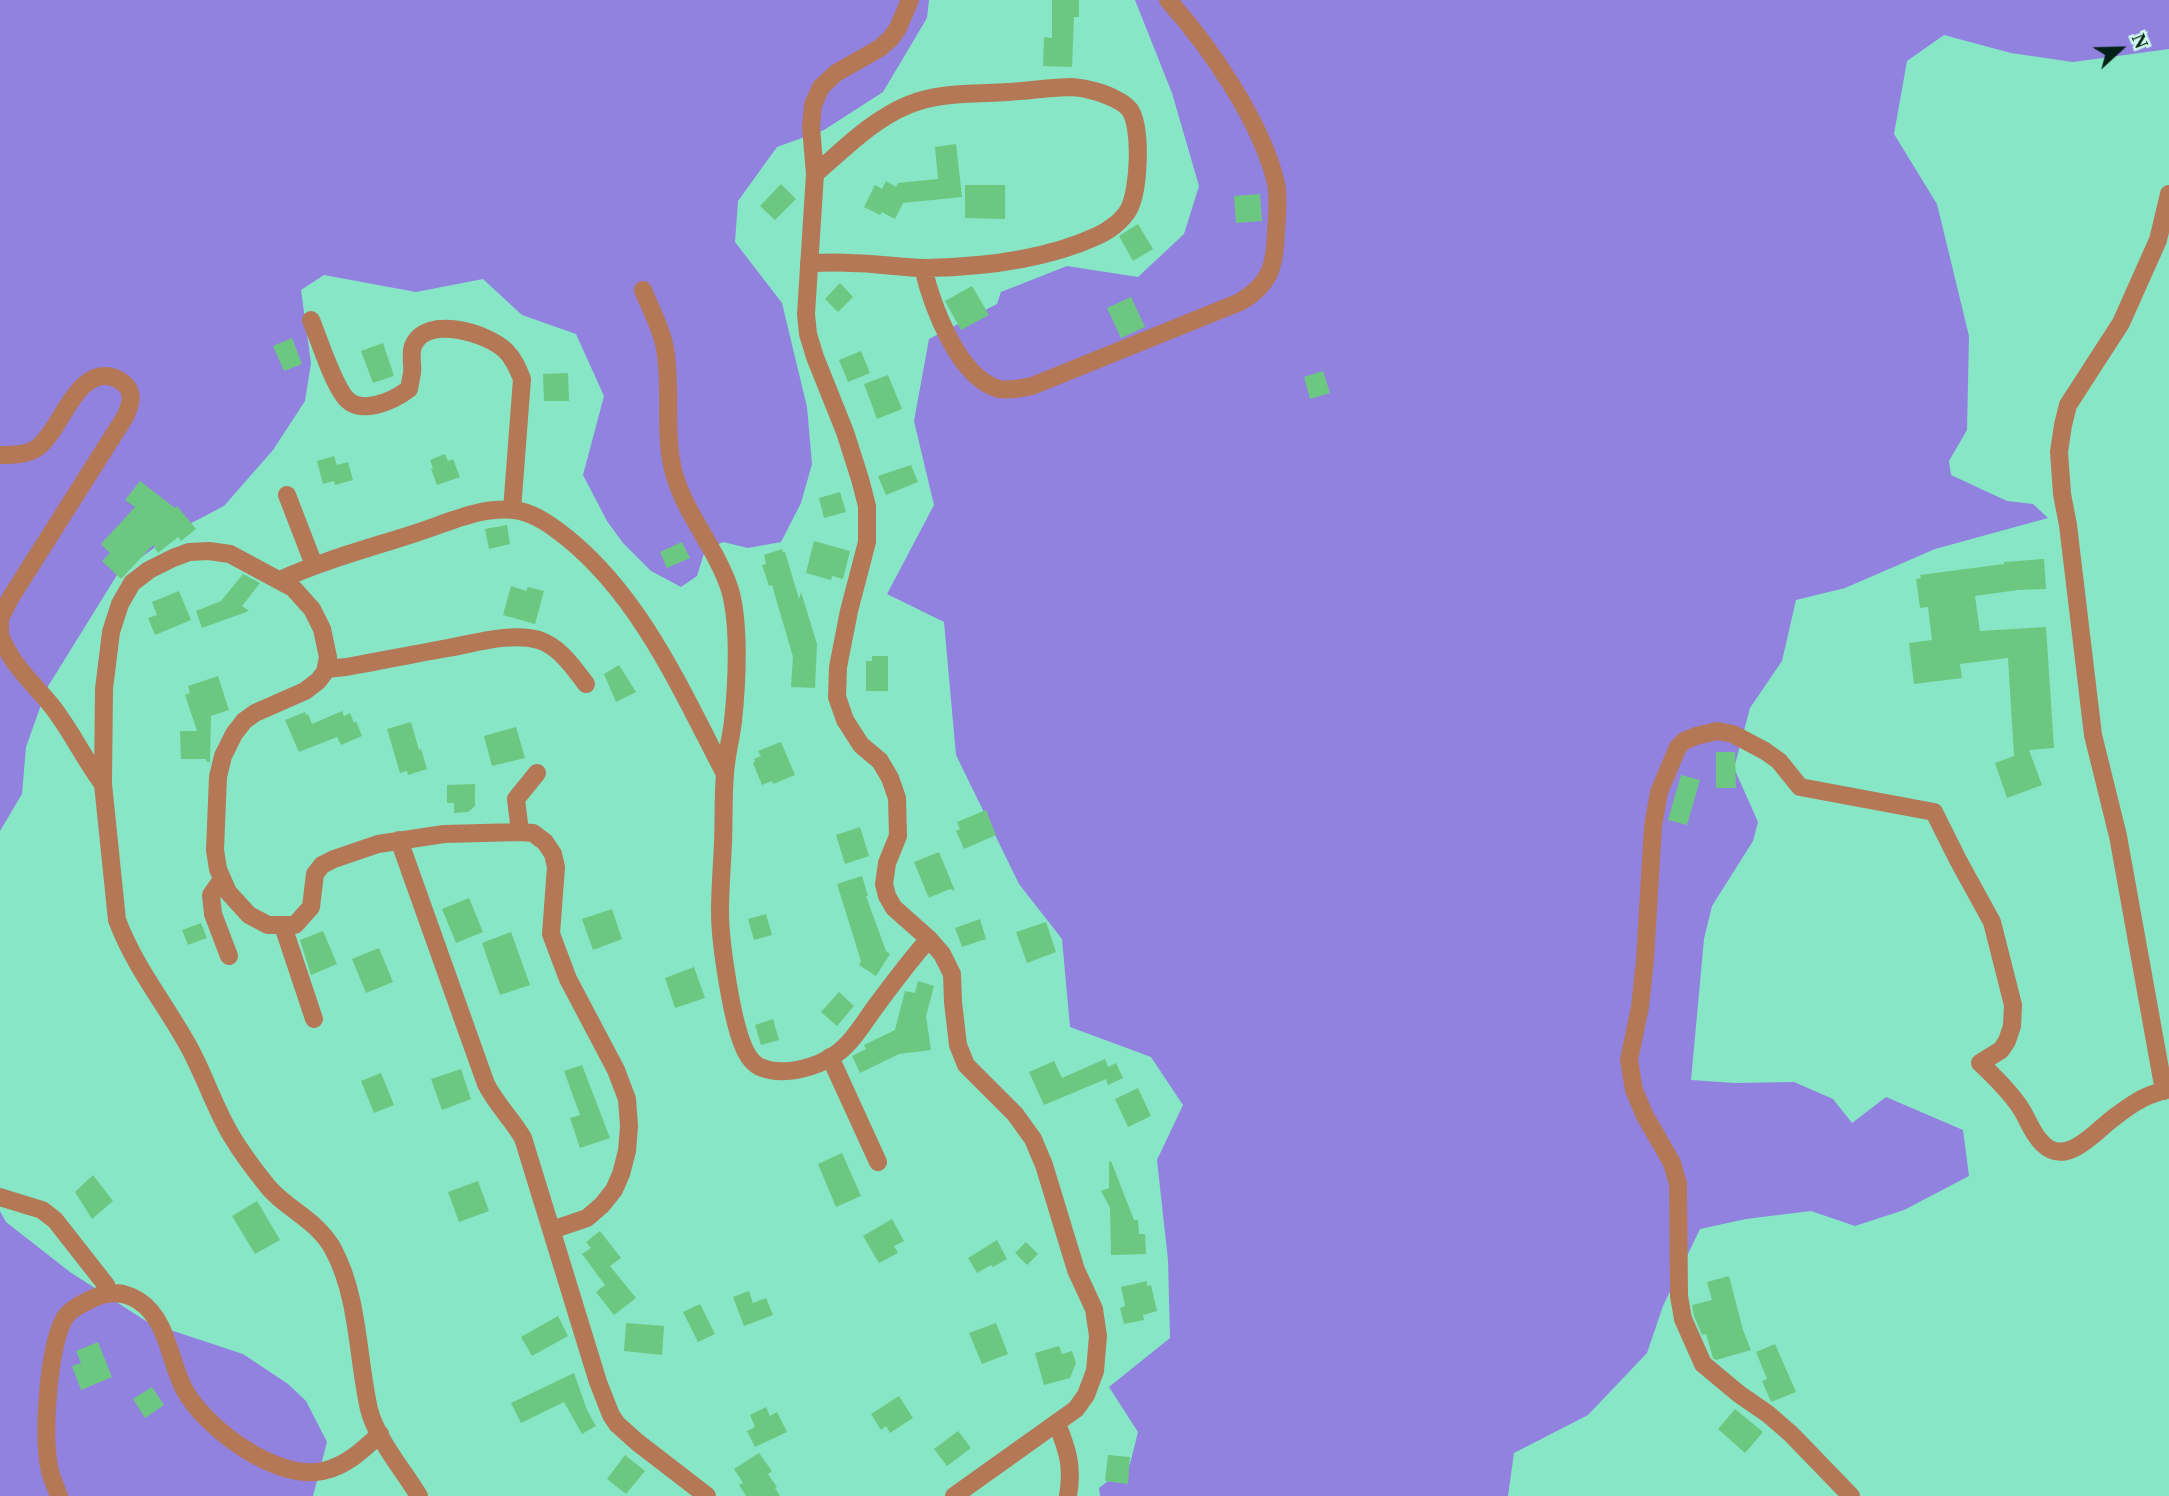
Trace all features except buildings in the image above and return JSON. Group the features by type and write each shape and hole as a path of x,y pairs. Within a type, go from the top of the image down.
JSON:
{"street":[{"path":"910,0 891,38 880,48 836,74 821,87 813,105 811,127 815,174 806,314 808,334 845,432 867,506 867,542 849,611 838,667 836,697 845,720 861,745 880,761 885,769 897,798 898,836 887,863 884,884 887,896 894,908 942,954 952,974 958,1045 966,1065 1015,1114 1033,1139 1044,1164 1076,1270 1094,1309 1098,1336 1095,1371 1086,1395 1076,1409 954,1496"},
{"path":"923,268 931,297 958,353 973,374 985,383 1001,389 1016,389 1043,382 1240,302 1253,294 1272,266 1276,238 1276,186 1268,155 1222,70 1190,25 1168,0"},
{"path":"809,263 923,268 1003,261 1053,251 1100,235 1128,211 1134,195 1138,147 1135,123 1130,110 1106,94 1074,87 947,96 911,103 869,127 815,174"},
{"path":"1851,1496 1791,1434 1703,1364 1683,1319 1679,1296 1678,1184 1672,1163 1645,1116 1634,1090 1629,1060 1640,1007 1653,826 1659,792 1678,747 1696,736 1717,731 1733,734 1765,751 1779,761 1800,787 1934,812 1992,922 2013,1005 2012,1026 2007,1041 2001,1050 1980,1063 2008,1091 2036,1137 2045,1147 2068,1151 2081,1145 2111,1119 2140,1100 2166,1090 2118,836 2093,735 2059,452 2068,405 2121,323 2158,240 2169,194"},
{"path":"643,290 665,345 672,467 693,515 723,570 735,618 733,717 725,774 720,914 729,980 746,1053 756,1065 770,1070 788,1071 811,1066 835,1054 852,1038 929,939"},
{"path":"311,320 345,398 358,405 372,406 393,401 409,389 412,347 428,332 444,328 487,337 506,351 516,364 522,379 512,510"},
{"path":"0,455 35,450 43,443 78,393 93,378 115,377 125,384 131,394 125,417 11,597 1,618 0,634 6,652 52,706 85,760 103,783"},
{"path":"287,495 314,565"},
{"path":"280,580 314,565 477,514 512,510 533,516 550,524 605,572 663,655 725,774"},
{"path":"419,1496 380,1434 370,1411 344,1272 332,1247 312,1222 268,1187 230,1134 186,1040 143,975 117,920 103,783 105,672 111,632 120,604 132,583 149,570 189,552 230,554 293,588 313,609 321,629 328,657 326,669 318,681 305,691 255,713 234,734 223,757 218,777 215,839 218,869 228,892 249,915 268,925 295,925 311,907 315,874 322,865 378,844 444,834 520,832 533,833 545,842 553,854 556,867 551,934 568,979 616,1070 627,1098 629,1126 627,1151 614,1190 587,1218 552,1230"},
{"path":"326,669 490,640 525,637 553,647 586,684"},
{"path":"520,832 516,799 537,773"},
{"path":"399,840 486,1084 523,1138 598,1382 611,1415 637,1442 708,1496"},
{"path":"222,879 211,895 213,914 229,956"},
{"path":"283,926 314,1019"},
{"path":"830,1057 878,1163"},
{"path":"0,1197 41,1210 55,1220 109,1292"},
{"path":"59,1496 50,1472 46,1428 54,1354 65,1318 82,1304 109,1292 141,1302 155,1315 184,1388 192,1401 218,1428 262,1458 298,1470 315,1473 327,1471 353,1458 380,1434"},
{"path":"1057,1424 1066,1447 1072,1475 1068,1496"}],"shaded area":[{"path":"0,0 929,0 927,18 883,92 824,130 777,147 738,201 735,242 782,303 807,407 812,464 801,503 781,542 748,548 723,542 705,550 697,576 681,587 651,571 623,543 607,521 583,475 604,396 576,334 522,315 483,279 416,292 324,275 301,290 311,363 305,401 273,450 224,506 180,529 117,575 47,688 26,747 22,794 0,831"},
{"path":"1135,0 2169,0 2169,49 2073,62 2011,53 1944,35 1907,61 1894,134 1937,204 1969,336 1967,430 1949,461 1951,475 2007,501 2033,504 2048,518 1935,549 1845,588 1796,600 1782,661 1750,708 1734,768 1758,822 1753,841 1712,906 1704,939 1691,1080 1734,1083 1794,1082 1833,1099 1852,1123 1886,1097 1963,1130 1969,1176 1904,1210 1855,1226 1811,1211 1746,1219 1700,1229 1663,1306 1647,1353 1588,1415 1514,1453 1508,1496 1100,1496 1099,1488 1130,1464 1138,1432 1109,1387 1170,1338 1168,1260 1157,1160 1183,1105 1151,1057 1070,1027 1062,939 1019,884 956,755 944,622 887,594 934,505 914,421 929,339 997,304 1001,292 1067,266 1138,277 1184,234 1199,186 1172,93"},
{"path":"0,1211 6,1222 70,1272 149,1323 243,1354 288,1384 306,1401 327,1442 313,1496 0,1496"}]}
